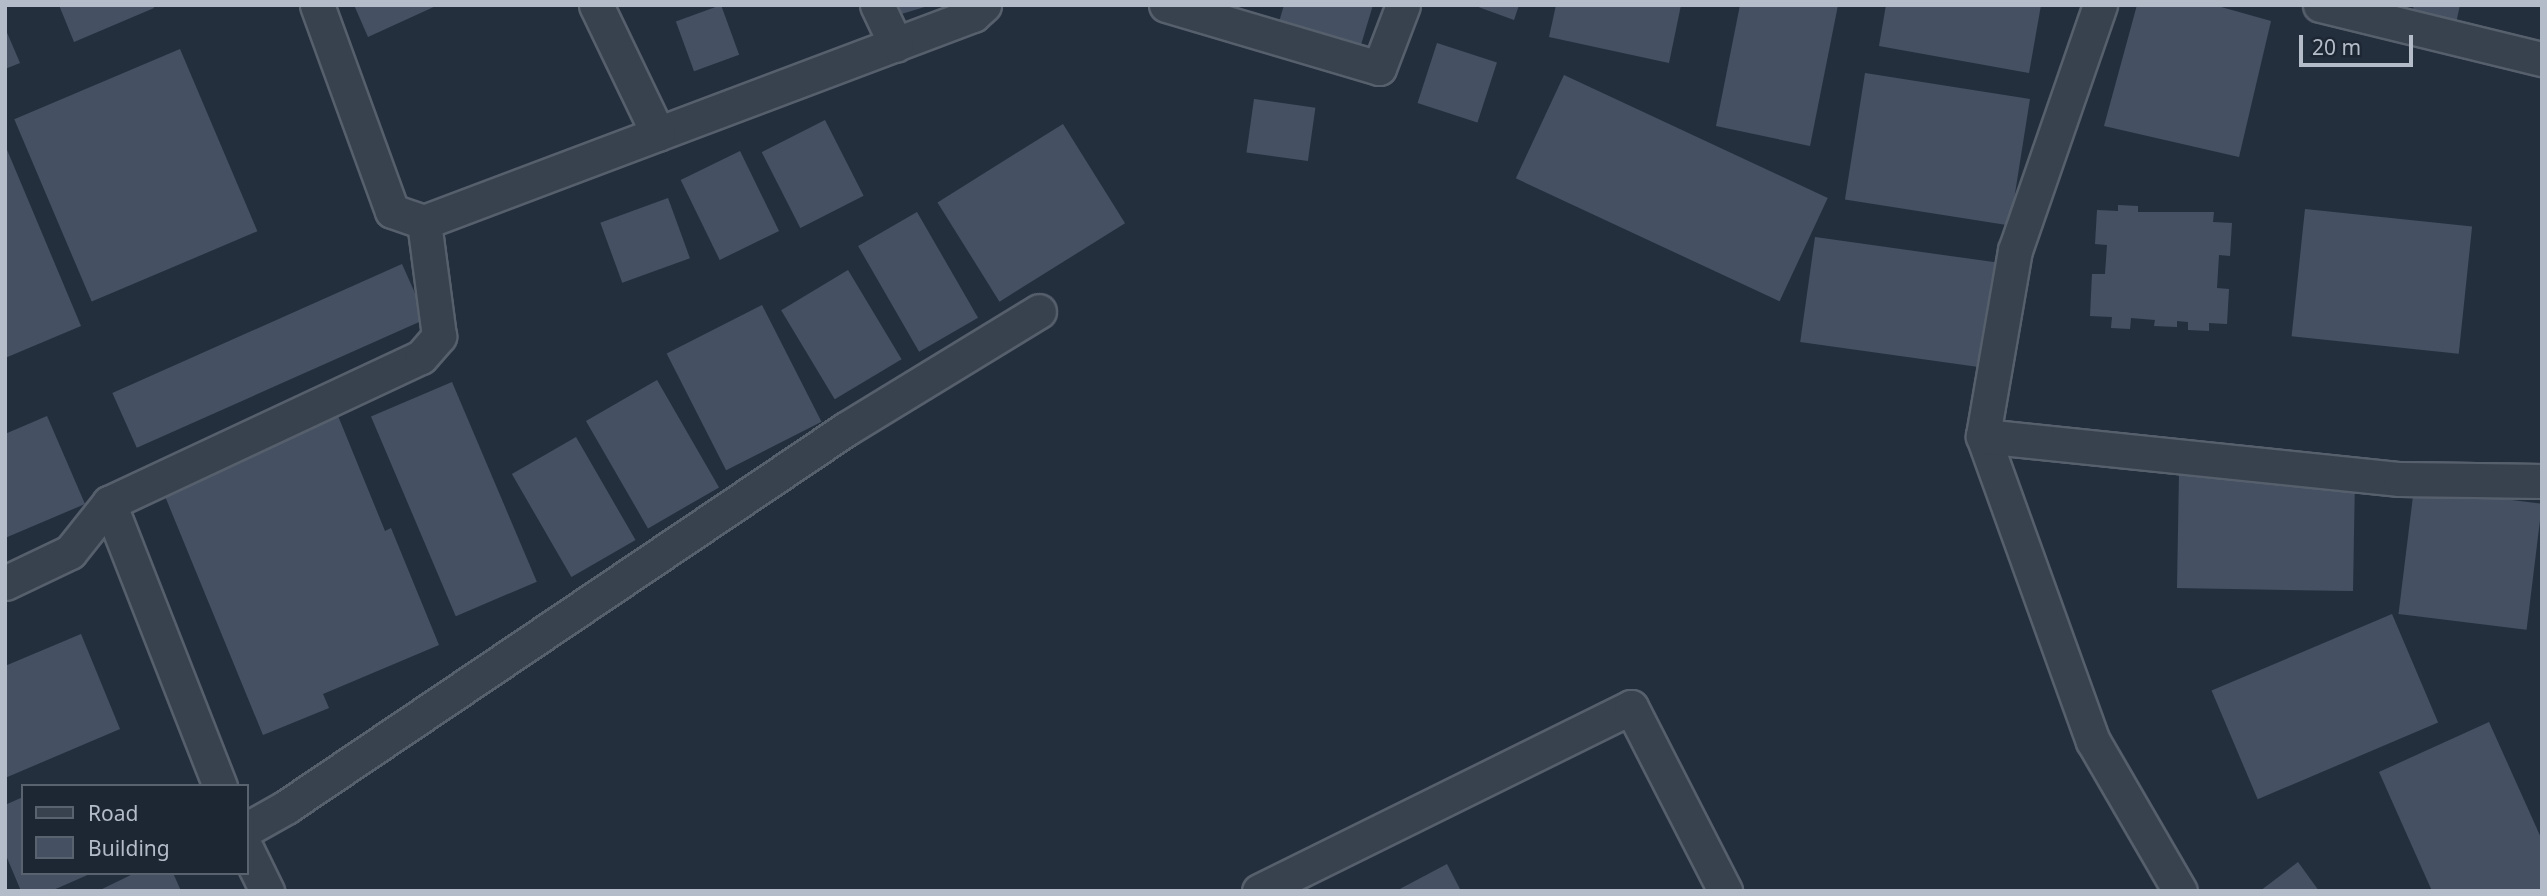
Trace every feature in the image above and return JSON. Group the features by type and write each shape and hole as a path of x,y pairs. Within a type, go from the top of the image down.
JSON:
{"street":[{"path":"317,5 392,211 424,222 896,45 972,15 984,5"},
{"path":"596,5 658,134"},
{"path":"877,5 896,45"},
{"path":"1166,5 1379,68 1404,5"},
{"path":"2100,5 2015,250 1983,436 2093,741 2180,891"},
{"path":"2320,5 2542,60"},
{"path":"5,583 70,552 109,503 421,357 439,336 424,222"},
{"path":"248,828 298,799 846,429 1039,312"},
{"path":"1983,436 2400,479 2542,481"},
{"path":"109,503 219,784"},
{"path":"1259,891 1631,707 1725,891"},
{"path":"248,852 267,891"}],"building":[{"path":"59,5 153,5 154,8 74,42"},
{"path":"354,5 438,5 368,37"},
{"path":"721,5 739,55 694,71 676,21"},
{"path":"895,5 928,5 928,6 898,15"},
{"path":"1284,5 1373,5 1360,48 1279,22"},
{"path":"1473,5 1519,5 1514,20"},
{"path":"1556,5 1681,5 1669,63 1549,37"},
{"path":"1740,5 1838,5 1810,146 1716,126"},
{"path":"1886,5 2041,5 2029,73 1879,46"},
{"path":"2137,5 2214,5 2271,21 2239,157 2104,126"},
{"path":"2414,5 2460,5 2456,23 2412,13"},
{"path":"5,28 20,63 5,69"},
{"path":"1437,43 1497,62 1477,122 1418,103"},
{"path":"180,49 257,231 92,302 14,119"},
{"path":"1865,73 2030,99 2010,226 1845,199"},
{"path":"1564,75 1828,198 1780,301 1516,178"},
{"path":"1254,99 1315,108 1308,161 1246,152"},
{"path":"825,120 864,196 800,228 762,152"},
{"path":"1063,124 1125,223 999,302 937,202"},
{"path":"5,145 81,326 5,358"},
{"path":"740,151 779,231 720,260 681,180"},
{"path":"668,198 690,258 622,283 600,223"},
{"path":"2118,205 2138,206 2138,212 2214,212 2213,222 2232,223 2230,256 2219,255 2217,288 2229,289 2227,324 2209,323 2209,331 2188,330 2188,322 2177,321 2177,327 2154,326 2155,320 2131,318 2130,329 2111,328 2112,317 2090,316 2092,274 2105,274 2107,245 2095,244 2097,210 2118,211"},
{"path":"2305,209 2472,227 2459,354 2292,336"},
{"path":"917,212 978,318 919,352 858,246"},
{"path":"1815,237 1995,262 1980,367 1800,342"},
{"path":"402,264 426,319 137,448 112,393"},
{"path":"848,270 902,359 835,399 781,310"},
{"path":"762,305 821,422 726,470 667,354"},
{"path":"657,380 719,487 648,528 586,421"},
{"path":"452,382 537,582 456,616 371,416"},
{"path":"336,411 385,531 391,528 439,645 323,694 329,708 263,735 160,484"},
{"path":"47,416 85,504 5,538 5,434"},
{"path":"576,437 636,540 571,577 512,474"},
{"path":"2179,474 2355,477 2353,591 2177,588"},
{"path":"2414,488 2542,504 2527,630 2399,614"},
{"path":"2392,614 2438,723 2258,799 2212,691"},
{"path":"81,634 120,729 5,778 5,666"},
{"path":"2489,722 2542,840 2542,891 2432,891 2379,772"},
{"path":"21,798 21,875 87,875 51,891 21,891 5,853 5,805"},
{"path":"2298,862 2319,891 2260,891"},
{"path":"1447,864 1461,891 1396,891"},
{"path":"131,875 174,875 181,891 98,891"}]}
